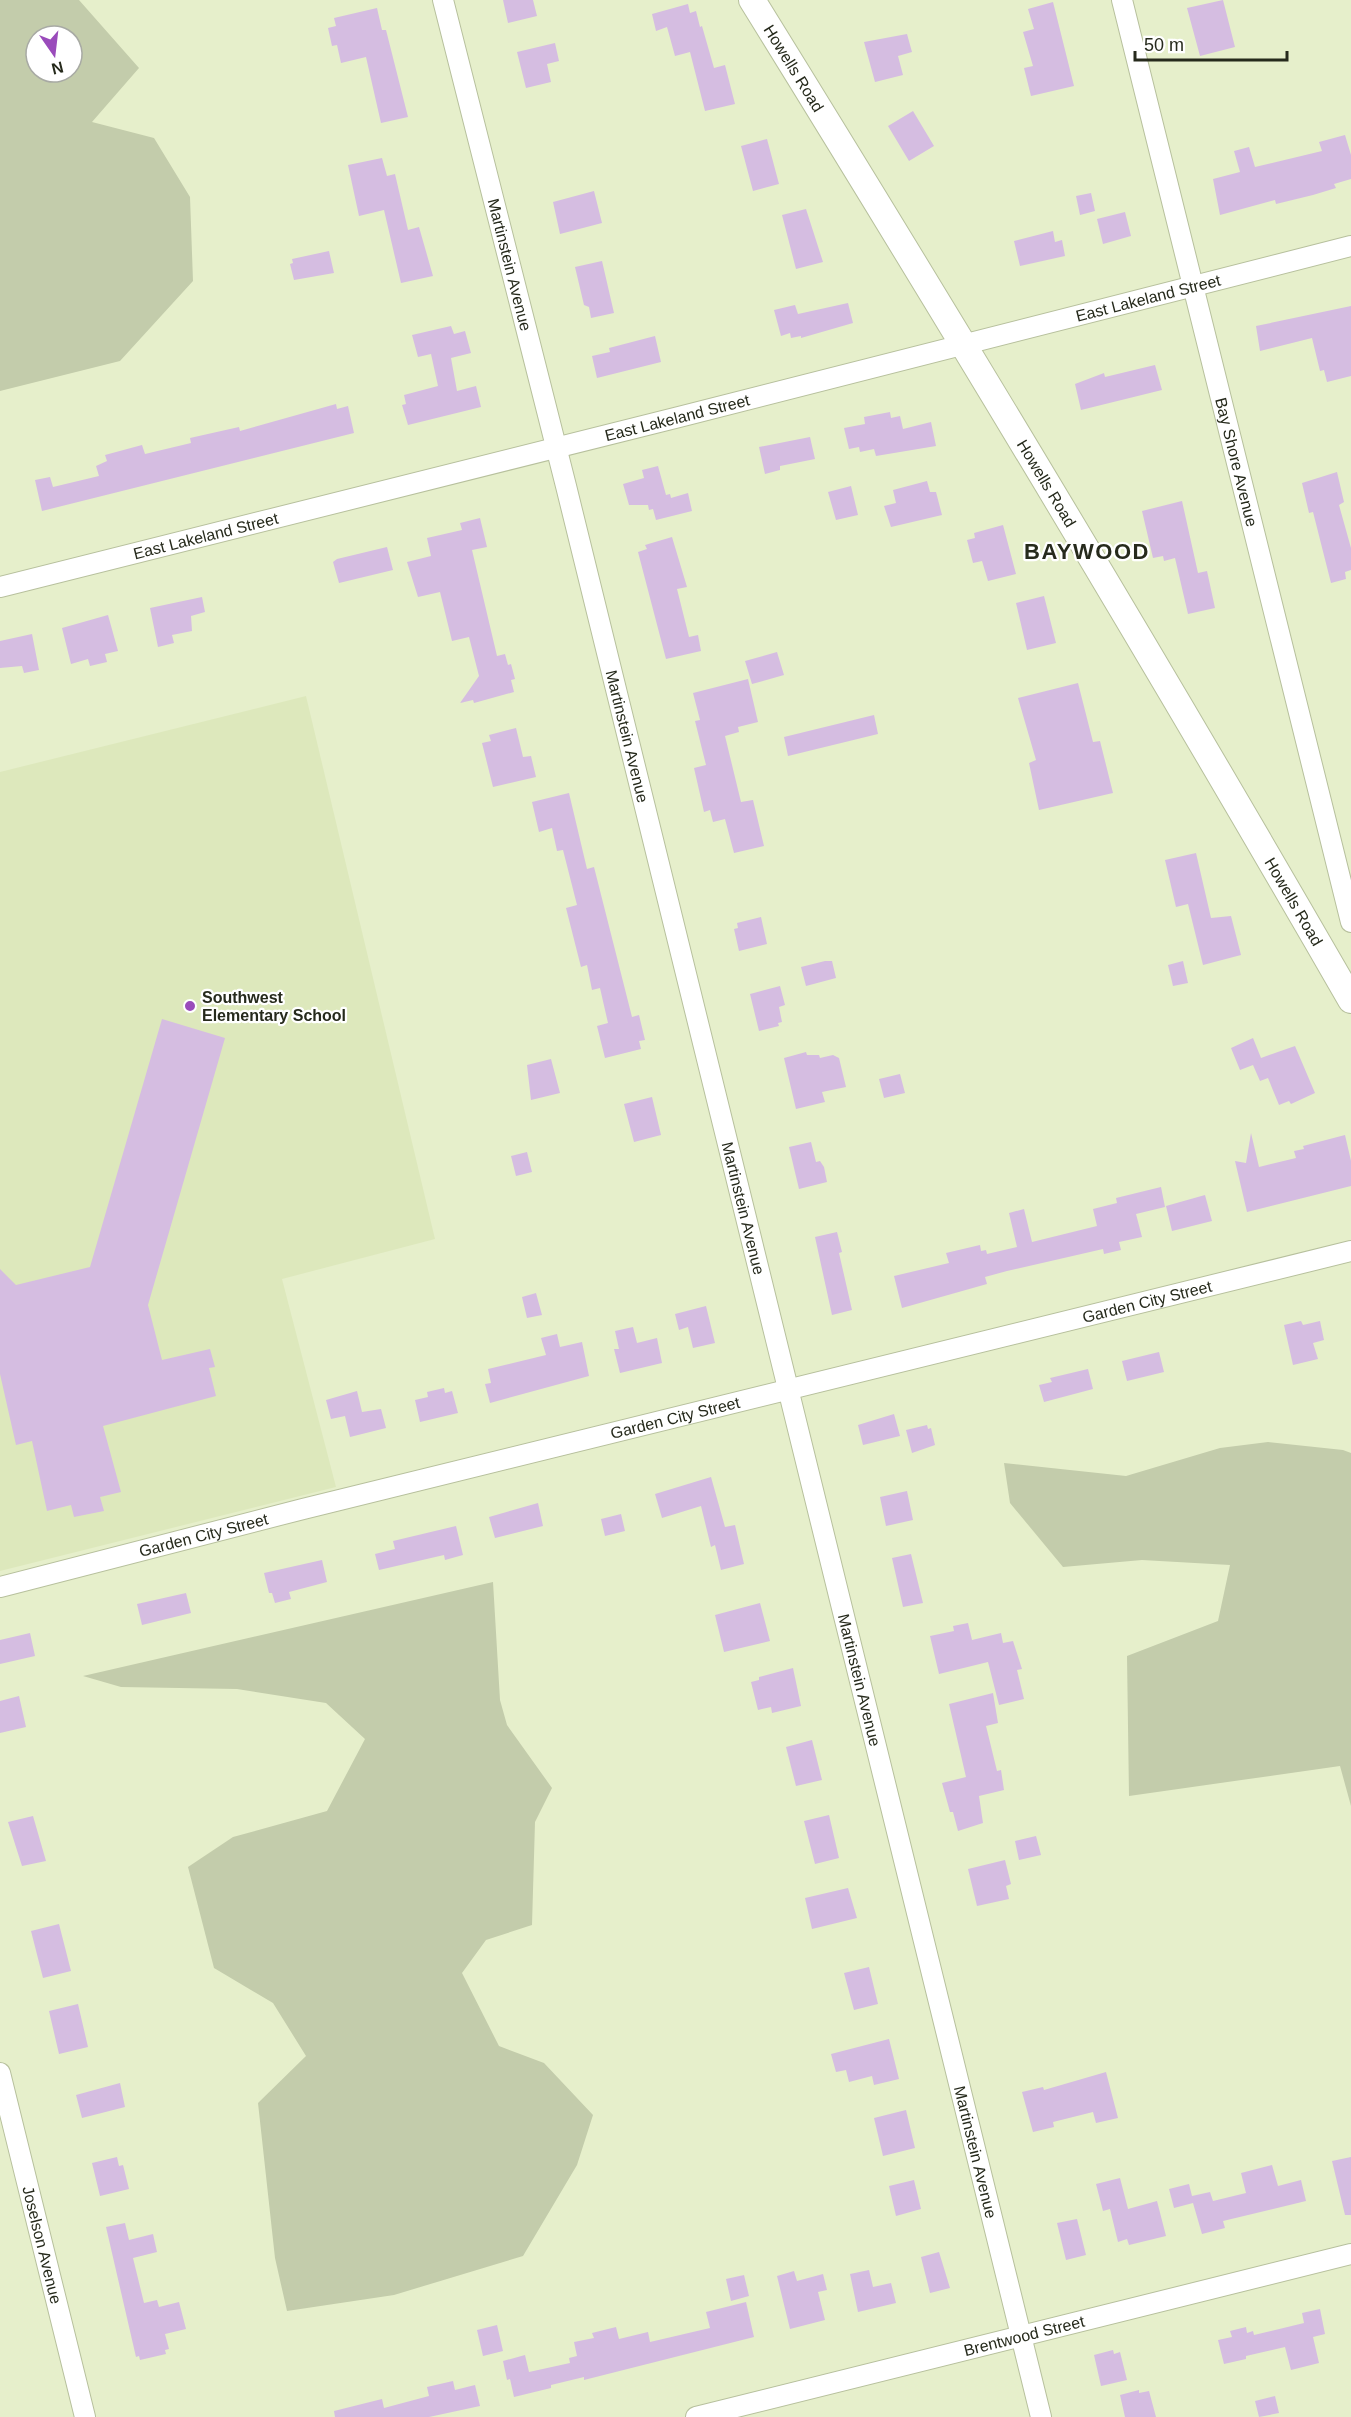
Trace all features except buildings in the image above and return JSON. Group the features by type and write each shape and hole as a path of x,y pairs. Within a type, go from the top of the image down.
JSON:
{"street":[{"name":"Martinstein Avenue","path":"443,0 556,447 1041,2417"},
{"name":"Howells Road","path":"752,0 964,343 1213,761 1351,1000"},
{"name":"Bay Shore Avenue","path":"1122,0 1351,922"},
{"name":"East Lakeland Street","path":"0,587 1351,246"},
{"name":"Garden City Street","path":"0,1587 1351,1251"},
{"name":"Joselson Avenue","path":"0,2073 85,2417"},
{"name":"Brentwood Street","path":"696,2417 1351,2254"}],"shaded area":[{"path":"0,0 79,0 139,68 92,122 154,138 190,197 193,281 120,361 0,391"},
{"name":"Southwest Elementary School","path":"306,696 435,1239 282,1279 336,1487 0,1571 0,772"},
{"path":"1268,1442 1343,1450 1351,1453 1351,1806 1340,1766 1129,1796 1127,1656 1218,1621 1230,1565 1142,1560 1063,1567 1010,1503 1004,1463 1126,1476 1220,1448"},
{"path":"493,1582 500,1700 507,1725 552,1788 535,1822 532,1925 486,1940 462,1973 499,2046 544,2063 593,2115 577,2165 523,2256 394,2295 287,2311 275,2258 258,2103 306,2056 273,2003 214,1968 188,1867 233,1837 327,1811 365,1739 326,1703 237,1689 121,1687 83,1676"}],"place":[{"name":"Southwest Elementary School","path":"190,1006"}],"district":[{"name":"BAYWOOD","path":"1087,551"}]}
